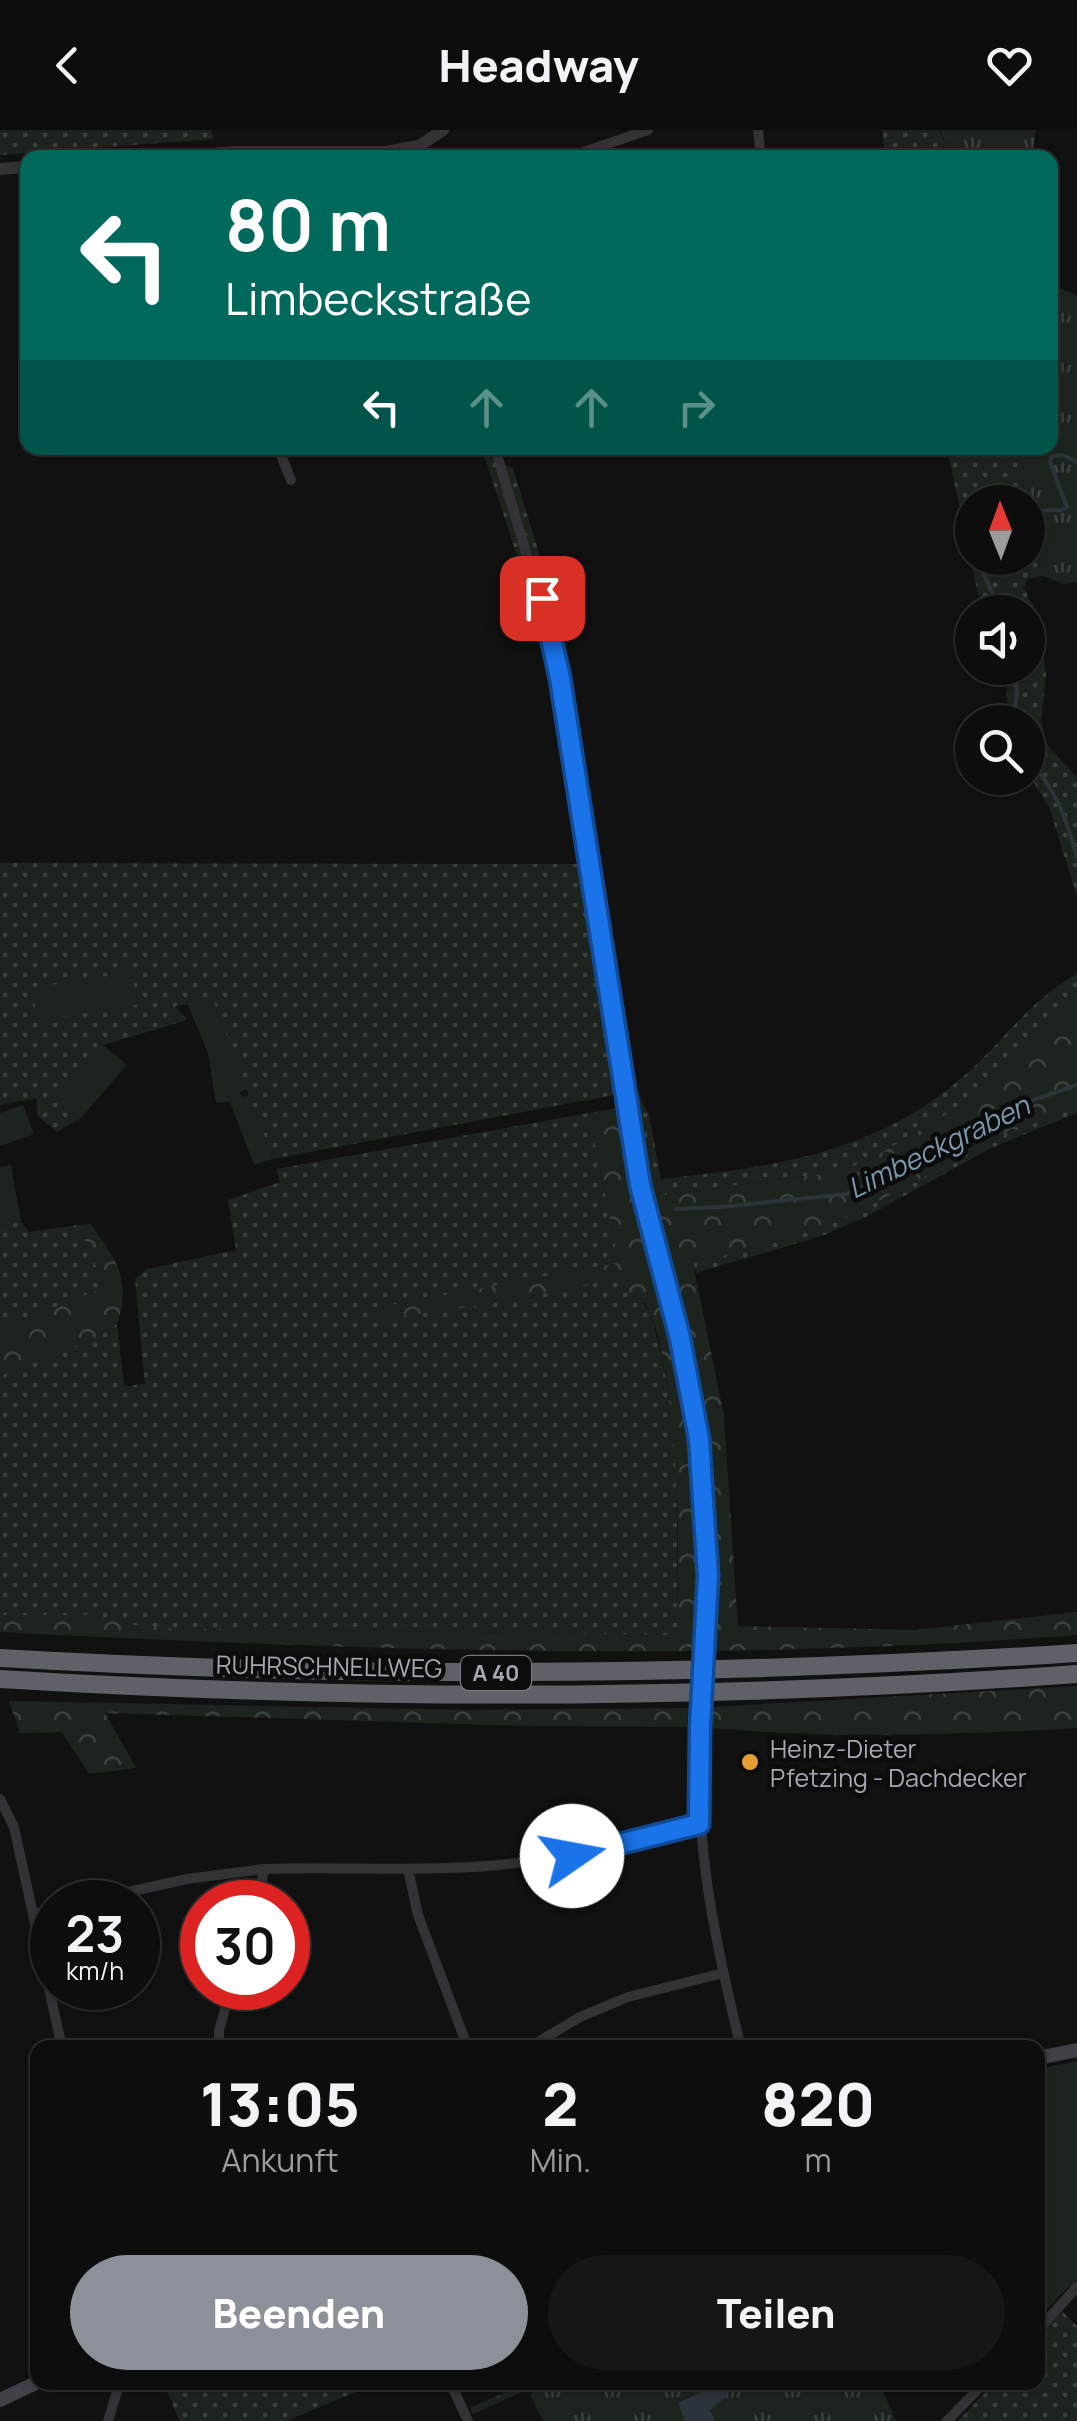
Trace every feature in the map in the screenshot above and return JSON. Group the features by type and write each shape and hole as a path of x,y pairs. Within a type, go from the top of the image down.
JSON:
{"highway":[{"name":"RUHRSCHNELLWEG","path":"0,1658 240,1669 521,1673 808,1667 1077,1653"},
{"name":"RUHRSCHNELLWEG","path":"0,1680 294,1691 552,1694 832,1687 1077,1674"}],"main road":[{"path":"1045,2057 1077,2050"},
{"path":"0,2400 30,2386"}],"street":[{"path":"412,150 442,130"},
{"path":"589,150 648,130"},
{"path":"281,455 291,480"},
{"path":"497,455 542,598 554,651 640,1185 680,1338 693,1406 706,1523 699,1824 707,1896 740,2040"},
{"path":"0,1800 14,1827 30,1897"},
{"path":"160,1884 264,1869 408,1869 534,1862 612,1848 699,1824"},
{"path":"262,1880 264,1869"},
{"path":"408,1869 418,1915 465,2040"},
{"path":"541,2040 580,2017 628,1996 723,1973"},
{"path":"54,2010 60,2040"},
{"path":"219,2040 225,2010"},
{"path":"1045,2322 1077,2287"},
{"path":"108,2421 118,2390"},
{"path":"454,2390 468,2421"},
{"path":"947,2421 977,2390"}],"green space":[{"path":"0,130 211,130 214,139 20,150 20,154 0,155"},
{"path":"882,130 939,130 949,150 884,150"},
{"path":"940,130 1036,130 1033,150 949,150"},
{"path":"1058,287 1077,296 1077,582 1064,584 1043,576 1045,485 1023,485 1017,455 1058,455"},
{"path":"484,455 513,468 553,599 632,1082 649,1115 661,1179 779,1162 854,1141 890,1126 957,1082 1043,997 1077,974 1077,1001 957,1108 878,1155 843,1171 664,1195 661,1180 654,1181 642,1120 616,1105 614,1095 273,1159 214,1003 175,1006 187,1020 103,1045 58,1097 81,1118 57,1132 37,1115 37,1098 0,1105 0,863 578,864 544,660 517,556"},
{"path":"948,455 1017,455 1024,485 955,486"},
{"path":"974,575 1043,575 1028,578 1024,588 1028,595 979,595"},
{"path":"1007,685 1045,685 1043,705 1007,705"},
{"path":"1045,739 1077,778 1077,897 1049,807 1042,795 1045,795"},
{"path":"132,972 137,1005 38,1021 32,988"},
{"path":"1077,1001 1077,1106 990,1141 860,1211 788,1238 693,1264 724,1416 738,1626 915,1630 1077,1612 1077,1635 808,1649 538,1651 0,1632 0,1615 84,1615 166,1628 678,1635 676,1474 666,1378 649,1312 645,1303 630,1300 622,1278 490,1304 375,1320 373,1308 619,1263 589,1113 617,1108 642,1119 654,1181 661,1180 665,1195 843,1171 957,1108"},
{"path":"187,1003 214,1003 247,1089 240,1092 242,1097 249,1095 273,1159 254,1165 230,1102 216,1103 208,1053"},
{"path":"103,1045 127,1065 81,1118 57,1097"},
{"path":"23,1105 34,1134 0,1146 0,1113"},
{"path":"1077,1106 1077,1113 991,1148 866,1217 824,1235 696,1273 693,1263 788,1238 860,1211 990,1141"},
{"path":"589,1113 619,1263 374,1308 375,1319 490,1304 622,1278 650,1312 676,1438 678,1635 166,1628 84,1615 0,1615 0,1376 93,1339 117,1324 124,1386 145,1384 135,1279 147,1269 236,1250 228,1200 280,1182 276,1169"},
{"path":"11,1165 21,1222 0,1226 0,1167"},
{"path":"21,1222 29,1232 78,1225 105,1287 0,1329 0,1226"},
{"path":"91,1224 114,1260 122,1282 117,1324 93,1339 0,1376 0,1329 105,1287 78,1225"},
{"path":"1077,1686 1077,1728 894,1735 712,1728 711,1707"},
{"path":"9,1701 467,1710 688,1708 687,1727 105,1713 136,1768 89,1774 62,1732 20,1733"},
{"path":"1077,2061 1077,2283 1069,2292 1069,2285 1045,2261 1045,2068"},
{"path":"1045,2261 1070,2285 1045,2312"},
{"path":"1062,2311 1077,2326 1077,2421 958,2421 987,2390 1045,2390 1045,2329"},
{"path":"166,2390 360,2390 286,2421 180,2421"},
{"path":"510,2390 526,2390 473,2414 470,2408"},
{"path":"533,2390 882,2390 896,2421 543,2421 530,2395"}],"shaded area":[{"path":"705,2390 727,2390 729,2394 710,2410 715,2421 685,2421 678,2403"}],"waterway":[{"name":"Limbeckgraben","path":"1045,510 1067,507 1050,462 1052,456 1063,455 1077,462"},
{"name":"Limbeckgraben","path":"984,575 993,595"},
{"name":"Limbeckgraben","path":"1016,705 1017,685"},
{"name":"Limbeckgraben","path":"1045,781 1059,804 1077,858"},
{"name":"Limbeckgraben","path":"676,1209 846,1194 990,1115 1077,1085"}],"place":[{"name":"Heinz-Dieter Pfetzing - Dachdecker","path":"750,1762"}],"route":[{"path":"542,598 560,678 640,1185 680,1338 699,1439 708,1576 699,1824 572,1856"}]}
